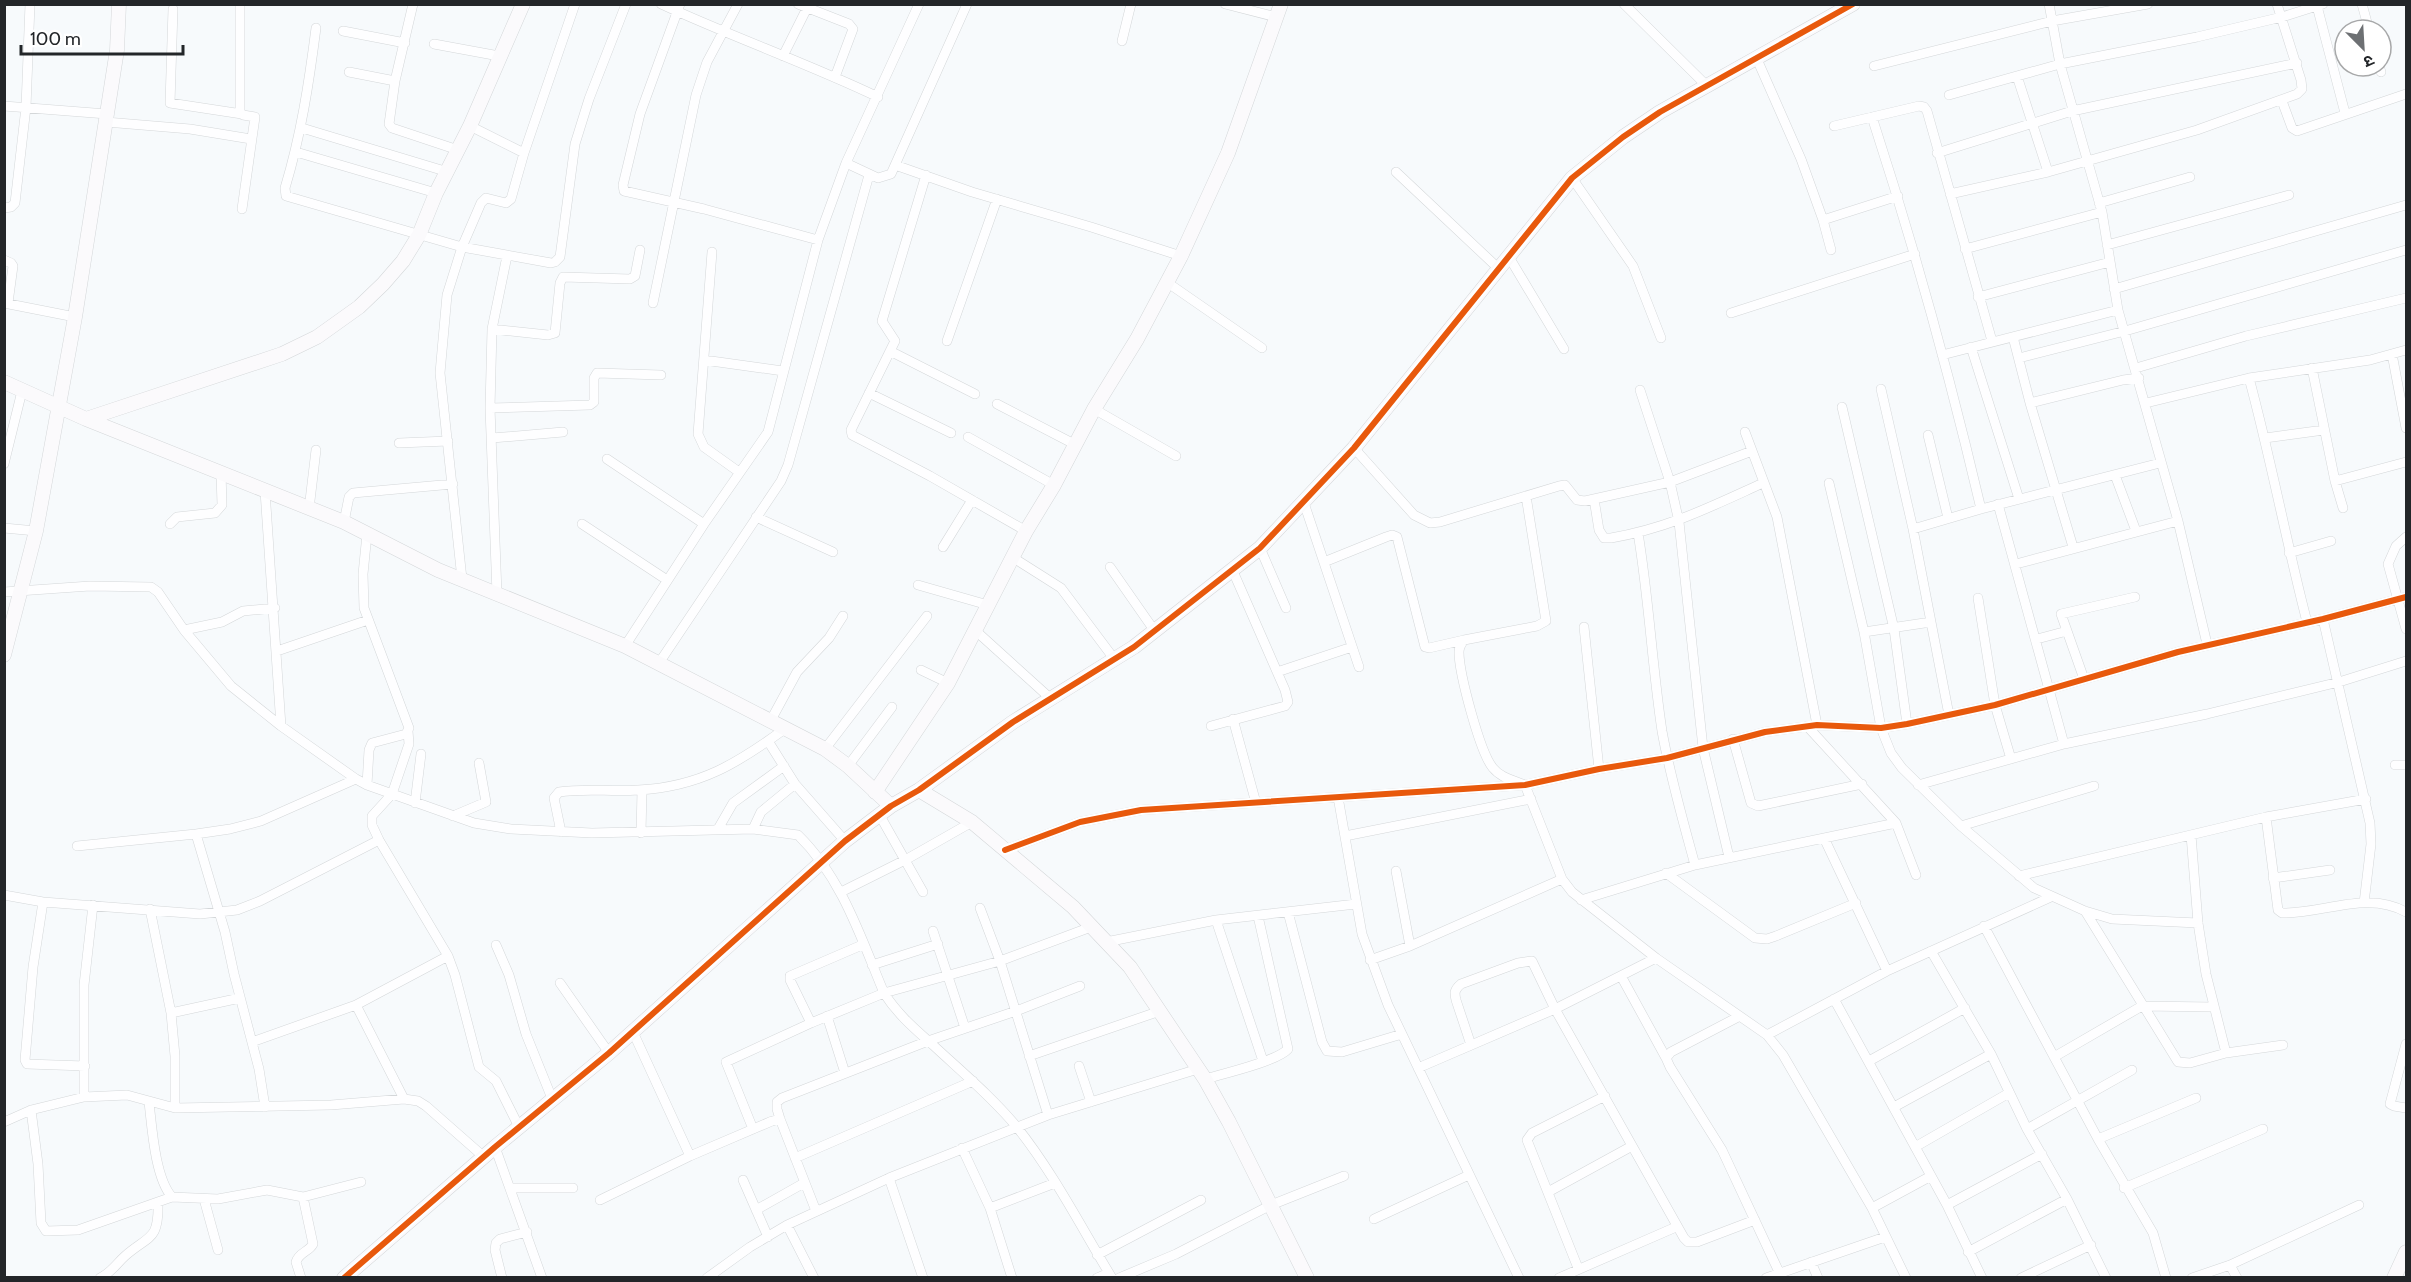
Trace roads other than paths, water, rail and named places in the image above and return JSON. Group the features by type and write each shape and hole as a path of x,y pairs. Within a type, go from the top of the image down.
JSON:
{"street":[{"path":"4,208 11,207 15,203 26,107 30,4"},
{"path":"6,648 36,531 75,317 117,50 119,4"},
{"path":"240,4 242,114"},
{"path":"413,4 388,121 390,126 458,150"},
{"path":"86,419 282,354 317,337 359,307 403,261 419,235 523,4"},
{"path":"462,579 441,394 444,309 462,247 483,199 490,198 506,203 511,199 524,153 575,4"},
{"path":"316,28 302,128 285,188 286,196 462,247 551,263 558,260 575,144 589,99 626,4"},
{"path":"661,4 678,8 721,32 835,76 878,97"},
{"path":"653,303 672,203 701,77 721,32 738,4"},
{"path":"625,646 704,524 768,432 818,240 846,163 919,4"},
{"path":"846,163 878,178 891,174 967,4"},
{"path":"1122,41 1131,4"},
{"path":"875,792 948,683 1026,531 1168,282 1228,153 1278,11 1225,4"},
{"path":"1624,4 1706,85"},
{"path":"344,1278 483,1157 609,1053 845,841 879,814 920,790 1013,722 1114,660 1260,548 1354,448 1572,178 1623,137 1660,112 1853,4"},
{"path":"2049,4 2060,64 2101,208 2118,310 2138,373 2160,463 2178,521 2207,644"},
{"path":"1874,66 2052,21 2148,4"},
{"path":"1950,194 2048,172 2197,130 2282,100 2302,89 2277,4"},
{"path":"1949,95 2060,64 2282,17 2320,5 2345,113"},
{"path":"783,56 803,6 849,24 853,29 835,76"},
{"path":"678,8 640,114 623,185 627,193 722,214 818,240"},
{"path":"172,9 170,104 254,116 242,209"},
{"path":"343,31 405,43"},
{"path":"434,44 499,56"},
{"path":"1756,57 1801,159 1831,250"},
{"path":"1937,153 2072,111 2296,63"},
{"path":"349,72 395,81"},
{"path":"2017,76 2048,172"},
{"path":"2282,100 2292,128 2297,130 2406,94"},
{"path":"4,105 251,139"},
{"path":"1834,126 1918,106 1923,106 1927,111 1992,341"},
{"path":"1872,117 1915,254 1981,509"},
{"path":"470,126 524,153"},
{"path":"302,128 448,172"},
{"path":"296,152 436,193"},
{"path":"895,165 1181,256"},
{"path":"1396,172 1498,268"},
{"path":"659,663 781,482 793,451 869,175"},
{"path":"926,175 882,321 895,341 851,430 854,438 930,476 1026,531"},
{"path":"1965,249 2101,208 2190,177"},
{"path":"1572,178 1633,267 1660,338"},
{"path":"2107,245 2289,195"},
{"path":"1822,220 1898,196"},
{"path":"948,341 997,199"},
{"path":"2114,289 2406,205"},
{"path":"492,329 548,335 555,333 560,283 563,278 633,278 637,272 640,250"},
{"path":"2019,358 2125,331 2406,250"},
{"path":"712,252 697,425 700,441 704,447 740,472"},
{"path":"1731,313 1915,254"},
{"path":"497,594 490,408 492,329 507,256"},
{"path":"1509,256 1564,349"},
{"path":"4,260 11,262 13,266 6,303 75,317"},
{"path":"1978,297 2110,262"},
{"path":"1168,282 1262,348"},
{"path":"2030,403 2123,380 2246,336 2406,298"},
{"path":"1942,355 2118,310"},
{"path":"2013,337 2073,547"},
{"path":"1971,347 2019,499"},
{"path":"2146,403 2249,378 2370,360 2406,350"},
{"path":"890,351 975,394"},
{"path":"2392,354 2404,404 2406,428"},
{"path":"704,360 783,371"},
{"path":"2312,369 2335,481 2343,508"},
{"path":"490,408 590,405 594,402 594,378 597,373 661,375"},
{"path":"2249,378 2307,622"},
{"path":"4,382 86,419 344,522 410,557 625,646 825,749 848,766 891,806"},
{"path":"1881,389 1913,529 1949,715"},
{"path":"4,464 22,390"},
{"path":"1640,390 1670,482 1679,522 1703,748 1729,857"},
{"path":"869,393 951,433"},
{"path":"997,404 1076,445"},
{"path":"1842,407 1894,628 1906,724"},
{"path":"1094,409 1176,456"},
{"path":"2265,438 2324,430"},
{"path":"492,438 563,432"},
{"path":"1745,432 1777,517 1812,726 1896,823 1916,875"},
{"path":"1928,435 1948,518"},
{"path":"968,437 1054,485"},
{"path":"399,443 448,441"},
{"path":"1354,448 1414,515 1430,523 1565,485 1577,500 1594,499 1670,482 1752,451"},
{"path":"309,509 316,450"},
{"path":"607,459 704,524"},
{"path":"2335,481 2406,462"},
{"path":"1913,529 1998,504 2160,463"},
{"path":"171,524 177,517 215,513 220,510 222,505 221,473"},
{"path":"2115,475 2136,531"},
{"path":"1594,499 1599,530 1604,538 1638,533 1679,522 1763,483"},
{"path":"1829,483 1864,632 1881,728 1891,753 1918,784 1961,826 2034,888 2085,911 2112,919 2135,922 2198,923"},
{"path":"344,522 349,497 353,493 453,484"},
{"path":"266,491 281,726"},
{"path":"1324,562 1386,537 1392,535 1397,537 1425,647 1537,626 1546,621 1526,496"},
{"path":"943,547 972,500"},
{"path":"1304,503 1359,667"},
{"path":"1998,504 2037,639 2064,744"},
{"path":"756,517 833,552"},
{"path":"2016,564 2073,547 2178,521"},
{"path":"582,524 667,580"},
{"path":"4,528 36,531"},
{"path":"1638,533 1667,758 1695,865"},
{"path":"367,534 363,584 364,608 408,731 409,744 392,794 372,816 372,825 448,956 479,1067 496,1081 520,1128"},
{"path":"2406,537 2396,546 2388,564 2402,598 2406,629"},
{"path":"2289,553 2331,541"},
{"path":"1260,548 1286,608"},
{"path":"1012,557 1061,588 1114,660"},
{"path":"1110,567 1154,630"},
{"path":"1211,726 1233,718 1285,706 1288,702 1285,690 1232,569"},
{"path":"918,585 988,605"},
{"path":"4,592 90,586 151,587 158,592 184,630 231,686 281,726 367,785 453,816 490,826 561,832 641,833 753,829 798,835 821,861 841,892 862,945 884,993 894,1008 973,1081 1016,1127 1055,1183 1111,1275 1097,1278"},
{"path":"2084,679 2061,616 2064,612 2135,597"},
{"path":"1978,598 1995,705 2011,759"},
{"path":"1005,850 1080,822 1112,814 1141,810 1525,785 1599,769 1667,758 1733,739 1812,726 1881,728 1906,724 1995,705 2207,644 2323,619 2402,598"},
{"path":"184,630 222,622 243,611 275,608"},
{"path":"771,720 797,672 829,638 843,616"},
{"path":"825,749 927,616"},
{"path":"2323,619 2340,682 2366,800 2371,835 2364,903"},
{"path":"277,651 368,620"},
{"path":"1864,632 1931,622"},
{"path":"1584,627 1599,769"},
{"path":"976,631 1050,698"},
{"path":"2037,639 2067,631"},
{"path":"1464,640 1460,645 1459,654 1484,753 1491,766 1500,775 1525,785 1562,879 1581,900 1656,958 1767,1035 1795,1073 1872,1208 1906,1278"},
{"path":"1277,672 1352,647"},
{"path":"1918,784 2064,744 2207,714 2340,682 2406,661"},
{"path":"921,669 948,683"},
{"path":"848,766 892,707"},
{"path":"1233,718 1256,802"},
{"path":"561,832 554,798 559,792 642,790 704,777 721,771 786,728"},
{"path":"367,785 369,750 372,743 406,734 408,731"},
{"path":"1733,739 1751,803 1758,806 1862,784"},
{"path":"768,741 795,784 845,841"},
{"path":"415,803 421,754"},
{"path":"453,816 486,802 480,763"},
{"path":"2395,765 2406,765"},
{"path":"718,829 733,803 784,766"},
{"path":"77,846 230,830 261,821 356,779"},
{"path":"753,829 761,812 795,784"},
{"path":"1961,826 2094,786"},
{"path":"641,833 642,790"},
{"path":"920,790 972,822 1073,907 1130,967 1202,1074 1307,1278"},
{"path":"1338,797 1356,904 1371,960 1388,1005 1518,1278"},
{"path":"1344,836 1531,799"},
{"path":"2019,876 2266,817 2366,800"},
{"path":"879,814 907,859 923,892"},
{"path":"2266,817 2278,910 2282,913 2364,903 2393,905 2406,912"},
{"path":"841,892 907,859 972,822"},
{"path":"1581,900 1695,865 1896,823"},
{"path":"196,834 252,1042 265,1107"},
{"path":"2191,835 2198,923 2213,1007 2226,1053"},
{"path":"1824,838 1887,971"},
{"path":"5,897 200,914 219,913 237,910 260,900 379,840"},
{"path":"2273,878 2330,870"},
{"path":"1396,871 1410,946"},
{"path":"1666,873 1755,938 1767,939 1776,936 1856,903"},
{"path":"1371,960 1410,946 1562,879"},
{"path":"1767,1035 1887,971 2051,897"},
{"path":"44,902 33,967 25,1060 27,1064 85,1066"},
{"path":"1106,942 1216,920 1356,904"},
{"path":"84,1097 84,985 93,905"},
{"path":"980,908 1000,961 1048,1115"},
{"path":"150,909 171,1013 175,1056 175,1108"},
{"path":"2085,911 2178,1062 2190,1063 2226,1053 2283,1045"},
{"path":"1288,912 1326,1051 1342,1052 1402,1034"},
{"path":"707,1278 719,1273 768,1237 816,1211 889,1178 1016,1127 1091,1101 1263,1062 1283,1054 1288,1049 1258,916"},
{"path":"1216,920 1263,1062"},
{"path":"1984,926 2124,1188 2153,1233 2166,1278"},
{"path":"753,1129 726,1062 884,993 1000,961 1091,927"},
{"path":"933,931 965,1028"},
{"path":"872,965 938,944"},
{"path":"496,945 509,975 526,1034 553,1101"},
{"path":"811,1023 790,976 862,945"},
{"path":"1932,951 1991,1054 2027,1129 2067,1198 2106,1278"},
{"path":"252,1042 356,1005 448,956"},
{"path":"1418,1068 1555,1009 1656,958"},
{"path":"1471,1045 1454,993 1461,984 1518,963 1532,961 1555,1009 1684,1238 1692,1243 1755,1220"},
{"path":"1621,976 1670,1067 1722,1150 1779,1272"},
{"path":"560,983 609,1053"},
{"path":"816,1211 780,1119 777,1102 782,1098 928,1041 1080,986"},
{"path":"171,1013 240,998"},
{"path":"1834,999 1947,1205 1982,1278"},
{"path":"356,1005 404,1099"},
{"path":"2054,1057 2142,1006 2213,1007"},
{"path":"1869,1061 1965,1008"},
{"path":"1029,1056 1160,1011"},
{"path":"827,1016 845,1073"},
{"path":"1666,1059 1671,1052 1738,1017"},
{"path":"633,1032 690,1156"},
{"path":"2406,1044 2390,1104 2406,1108"},
{"path":"1894,1107 1991,1054"},
{"path":"1079,1066 1091,1101"},
{"path":"2027,1129 2132,1070"},
{"path":"795,1158 973,1081"},
{"path":"1915,1147 2009,1093"},
{"path":"4,1122 32,1110 84,1097 127,1095 175,1108 330,1105 404,1099 418,1101 426,1106 483,1157"},
{"path":"1578,1268 1529,1144 1528,1136 1605,1096"},
{"path":"2098,1139 2196,1098"},
{"path":"149,1102 155,1146 166,1190 172,1197"},
{"path":"32,1110 41,1223 46,1231 78,1230 172,1197 231,1198 267,1190 303,1197 361,1182"},
{"path":"600,1200 690,1156 780,1119"},
{"path":"2124,1188 2264,1129"},
{"path":"1548,1192 1632,1146"},
{"path":"495,1147 542,1278"},
{"path":"962,1148 990,1208 1012,1278"},
{"path":"1947,1205 2042,1154"},
{"path":"1374,1219 1469,1175"},
{"path":"1119,1278 1176,1254 1271,1205 1344,1176"},
{"path":"1872,1208 1931,1176"},
{"path":"889,1178 923,1278"},
{"path":"743,1180 768,1237"},
{"path":"756,1210 804,1183"},
{"path":"990,1208 1055,1183"},
{"path":"511,1188 573,1188"},
{"path":"301,1278 296,1262 300,1254 313,1244 303,1197"},
{"path":"1968,1252 2067,1198"},
{"path":"204,1199 218,1250"},
{"path":"1097,1255 1201,1200"},
{"path":"100,1278 110,1273 124,1257 155,1231 159,1221 158,1203"},
{"path":"2192,1278 2203,1277 2359,1205"},
{"path":"788,1225 810,1276"},
{"path":"1559,1278 1676,1227"},
{"path":"502,1278 495,1250 496,1243 500,1239 527,1232"},
{"path":"1766,1278 1885,1237"},
{"path":"2021,1278 2091,1245"},
{"path":"2394,1278 2406,1252"},
{"path":"1811,1262 1818,1278"},
{"path":"2230,1265 2237,1278"}]}
